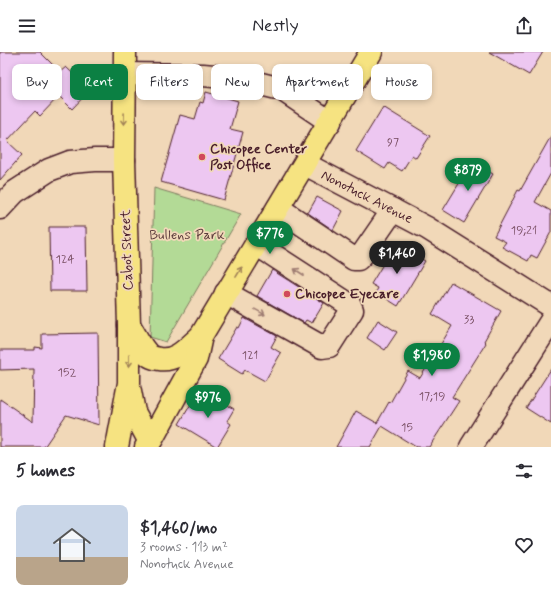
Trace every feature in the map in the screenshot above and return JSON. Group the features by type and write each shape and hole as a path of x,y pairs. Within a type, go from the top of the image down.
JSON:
{"main road":[{"name":"Cabot Street","path":"125,52 125,64"},
{"path":"151,445 196,359 201,336 371,52"},
{"name":"Cabot Street","path":"117,447 129,383 129,326 124,160 125,100"},
{"path":"129,326 146,353 153,358 163,360 172,359 180,354 201,336"},
{"path":"129,383 134,412 151,445"}],"street":[{"path":"128,74 202,75 235,78 261,84 281,89 330,122"},
{"path":"0,208 16,192 49,170 70,162 124,160"},
{"name":"Nonotuck Avenue","path":"304,164 427,228 551,306"},
{"path":"278,208 354,259 358,259 362,255 393,210"},
{"path":"226,294 322,347 329,346 352,310 350,305 256,244"},
{"path":"471,447 551,320"}],"green space":[{"name":"Bullens Park","path":"154,188 241,214 166,342 150,337"}],"building":[{"path":"0,52 40,52 52,64 12,64 12,100 55,100 40,116 35,111 7,141 22,155 0,180"},
{"path":"489,52 543,52 529,75"},
{"path":"66,67 70,71 70,100 81,100 72,109 62,99 62,70"},
{"name":"Chicopee Center Post Office","path":"206,92 211,93 211,100 238,101 230,129 243,132 224,200 161,182 180,115 195,119 200,102 203,103"},
{"path":"383,107 430,136 416,158 412,155 402,171 389,163 385,169 356,151"},
{"path":"551,136 551,173 535,202 551,211 551,232 537,258 531,255 528,261 502,247 506,242 494,236 518,190 520,191"},
{"path":"472,162 493,174 464,223 443,210"},
{"path":"317,197 343,211 333,230 308,213"},
{"path":"49,227 86,227 87,291 50,291"},
{"path":"402,247 425,261 398,306 376,292 378,288 371,284 391,251 397,255"},
{"name":"Chicopee Eyecare","path":"272,270 324,303 312,323 306,320 304,323 257,296"},
{"path":"451,282 501,311 484,341 486,343 452,397 459,401 429,447 416,447 382,426 370,447 336,447 356,411 377,423 408,371 420,378 452,326 432,314"},
{"path":"244,318 277,336 271,347 281,353 265,381 245,370 242,374 218,359"},
{"path":"378,320 397,332 385,350 367,338"},
{"path":"98,333 99,425 66,415 44,447 0,447 0,399 33,422 34,369 0,370 0,350 35,350 35,347 42,348 42,334"},
{"path":"551,369 551,424 526,408"},
{"path":"197,394 208,401 212,396 234,409 227,421 231,424 217,447 179,424"}],"place":[{"name":"Chicopee Center Post Office","path":"202,157"},
{"name":"Chicopee Eyecare","path":"287,294"}]}
